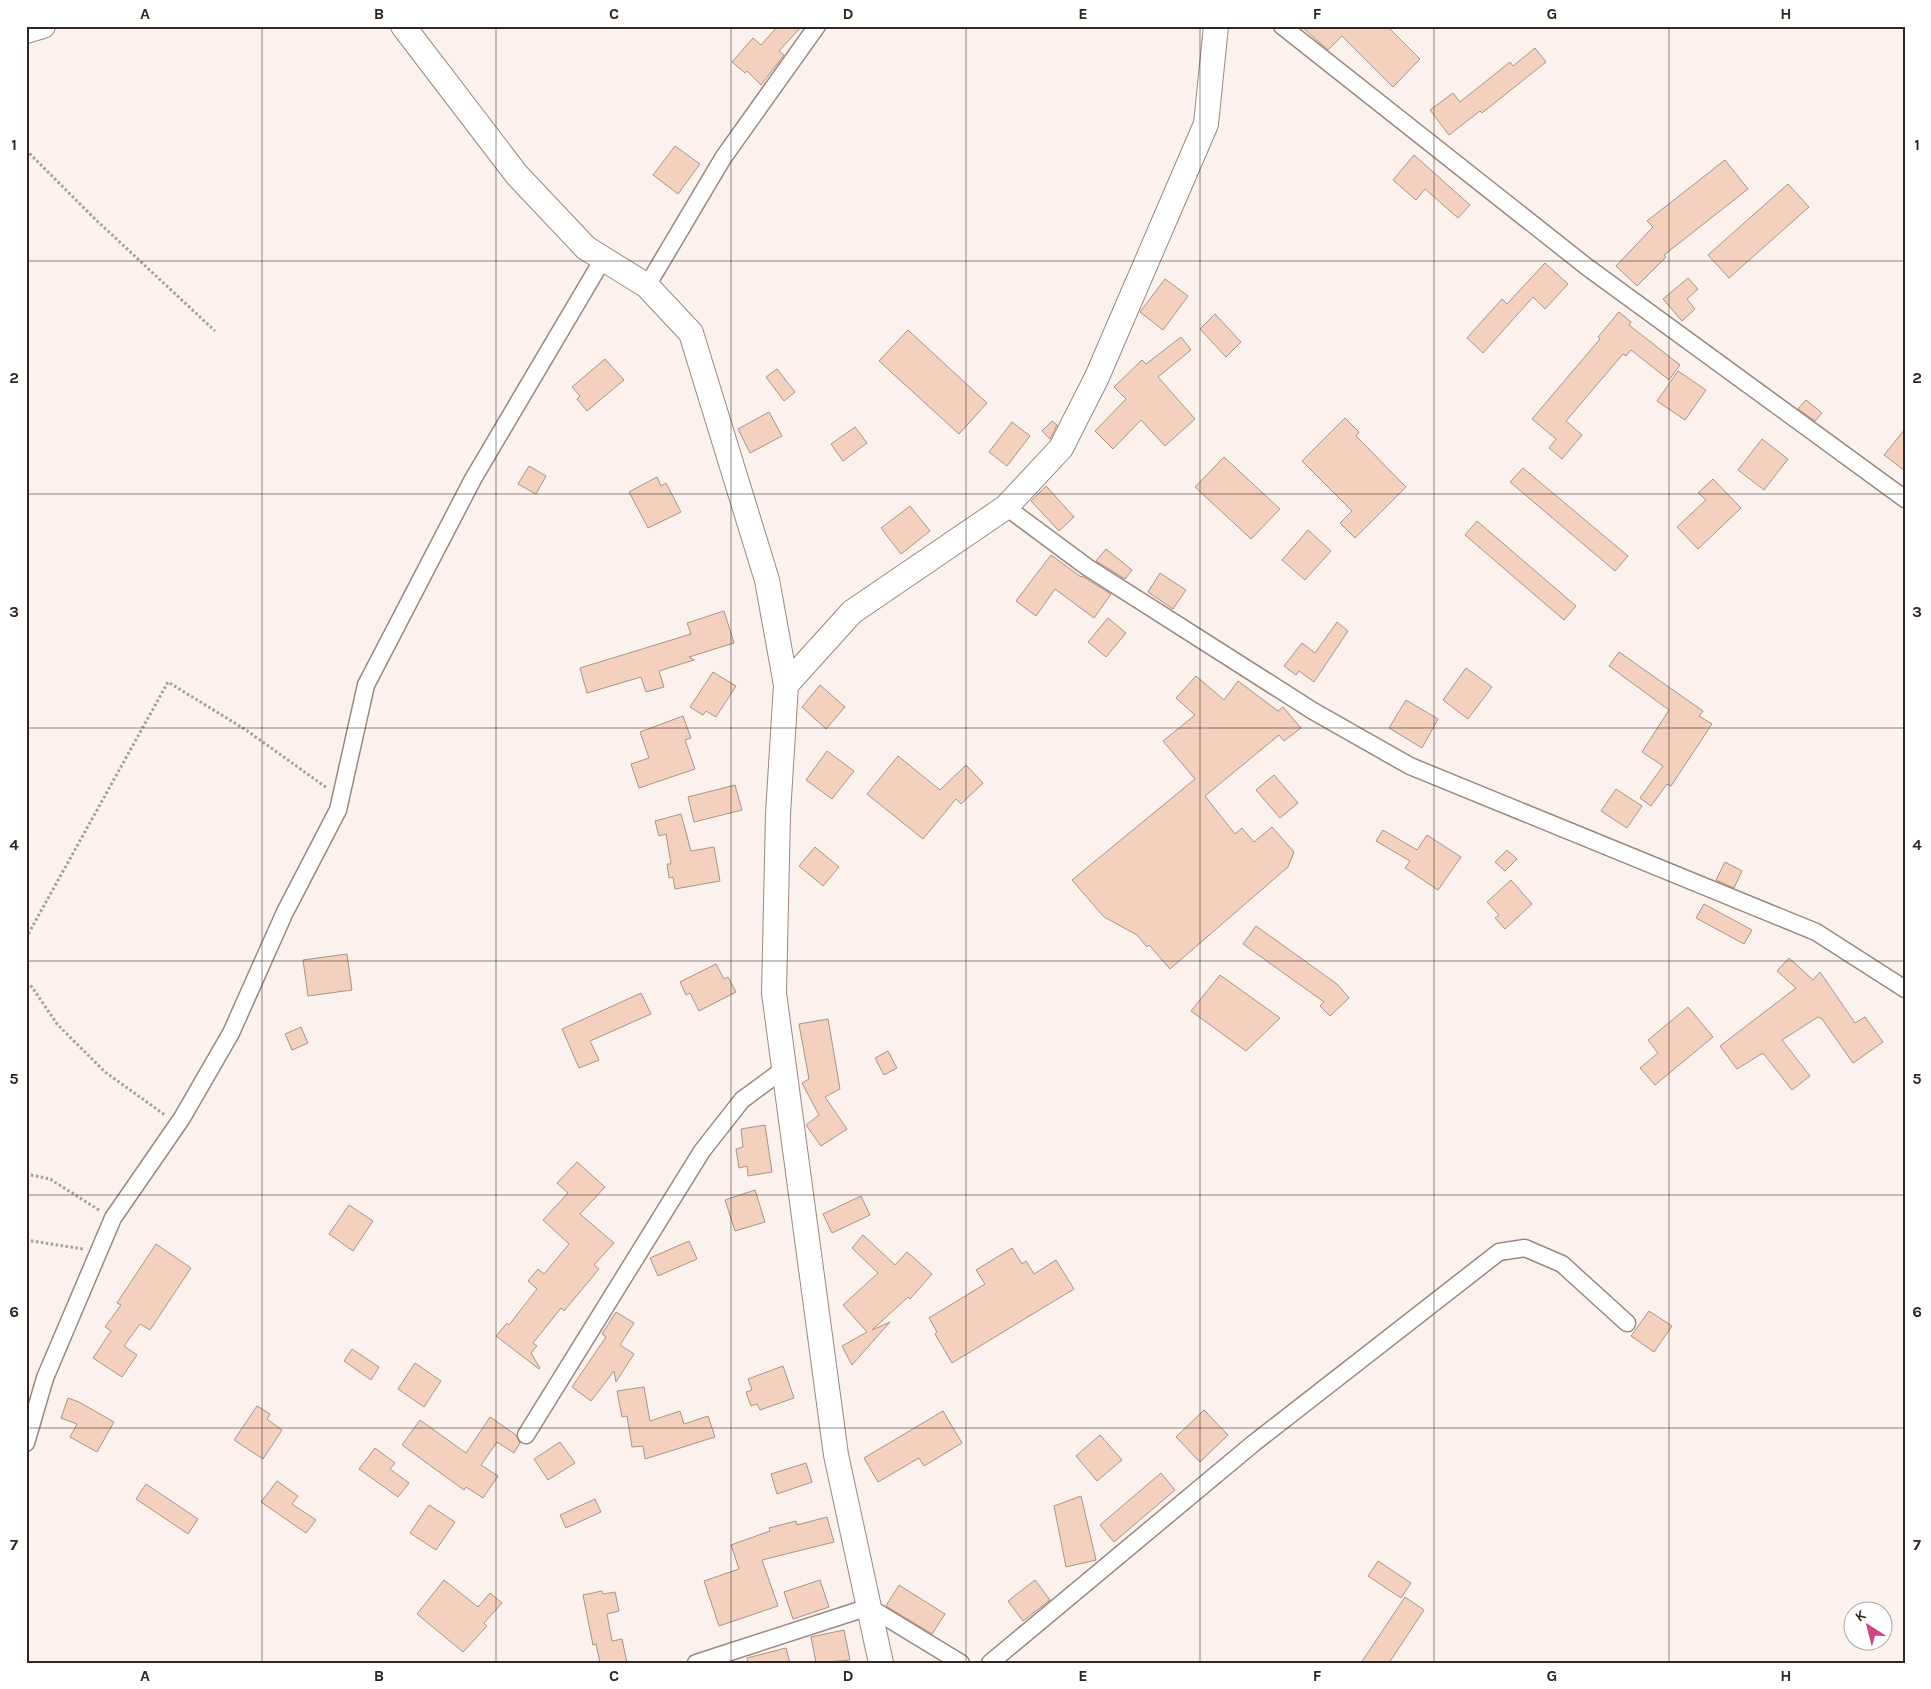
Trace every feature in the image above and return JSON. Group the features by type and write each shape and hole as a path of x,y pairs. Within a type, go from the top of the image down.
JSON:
{"street":[{"path":"26,31 43,26"},
{"path":"402,26 517,175 586,248 647,286 691,332 767,580 786,685 778,814 774,993 836,1455 881,1663"},
{"path":"647,286 723,158 817,26"},
{"path":"786,685 852,612 1006,507 1061,448 1104,359 1206,124 1216,26"},
{"path":"1282,26 1587,267 1905,499"},
{"path":"26,1443 45,1378 113,1218 178,1124 231,1033 285,912 338,810 366,685 473,479 604,259"},
{"path":"1006,507 1086,567 1314,711 1410,766 1816,932 1905,989"},
{"path":"526,1435 702,1151 742,1100 784,1069"},
{"path":"990,1663 1254,1443 1499,1252 1526,1248 1562,1264 1627,1323"},
{"path":"696,1663 869,1607 961,1663"}],"path":[{"path":"26,150 95,219 216,331"},
{"path":"26,938 168,682 246,730 340,797"},
{"path":"26,983 32,987 57,1024 104,1072 178,1124"},
{"path":"26,1174 50,1179 113,1218"},
{"path":"26,1240 98,1252"}],"building":[{"path":"778,26 802,26 779,51 784,55 761,85 747,71 745,73 732,62 753,38 761,45"},
{"path":"1301,26 1387,26 1420,59 1393,87 1342,36 1328,50"},
{"path":"1535,48 1546,62 1482,113 1480,111 1449,135 1430,110 1453,93 1460,102 1510,62 1513,66"},
{"path":"675,146 700,164 678,194 653,175"},
{"path":"1414,155 1470,205 1458,218 1425,189 1416,200 1393,180"},
{"path":"1725,160 1748,189 1664,255 1666,257 1637,286 1616,266 1653,227 1647,221"},
{"path":"1788,184 1809,207 1729,278 1708,255"},
{"path":"1545,263 1568,284 1545,309 1533,297 1483,353 1467,338 1502,299 1507,304"},
{"path":"1688,278 1698,289 1687,299 1695,309 1682,321 1663,299"},
{"path":"1165,279 1188,296 1163,330 1140,312"},
{"path":"1619,312 1631,322 1629,325 1680,365 1669,380 1631,350 1626,356 1623,354 1566,421 1582,435 1562,459 1549,448 1556,439 1532,419 1600,339 1598,337"},
{"path":"1215,314 1241,342 1226,357 1200,329"},
{"path":"908,330 987,403 959,434 879,361"},
{"path":"1181,337 1191,350 1158,377 1195,419 1165,446 1141,420 1113,449 1095,431 1126,399 1114,387 1142,360 1146,364"},
{"path":"605,359 624,380 587,411 577,399 580,396 572,387"},
{"path":"777,369 795,392 784,401 766,377"},
{"path":"1678,371 1706,390 1685,420 1657,401"},
{"path":"1806,400 1822,413 1815,421 1798,409"},
{"path":"769,412 782,436 750,453 738,429"},
{"path":"1345,418 1359,432 1356,436 1406,487 1355,538 1340,523 1352,511 1302,461"},
{"path":"1052,421 1057,425 1050,439 1042,431"},
{"path":"1012,422 1030,436 1007,466 989,452"},
{"path":"855,427 867,443 843,461 831,444"},
{"path":"1905,429 1905,471 1884,455"},
{"path":"1762,439 1788,459 1764,490 1738,470"},
{"path":"1224,457 1280,509 1251,539 1195,487"},
{"path":"529,466 546,476 536,494 518,484"},
{"path":"1523,468 1628,556 1615,571 1510,482"},
{"path":"657,477 661,486 666,483 681,512 648,528 629,492"},
{"path":"1713,479 1741,508 1698,549 1677,527 1706,500 1698,493"},
{"path":"1046,486 1074,517 1059,531 1031,501"},
{"path":"910,506 930,531 901,554 881,528"},
{"path":"1477,521 1576,606 1564,620 1465,535"},
{"path":"1308,530 1331,551 1305,580 1282,560"},
{"path":"1106,549 1132,570 1125,579 1096,561"},
{"path":"1051,555 1081,577 1111,594 1094,618 1055,589 1036,616 1016,601"},
{"path":"1160,573 1186,590 1173,609 1148,592"},
{"path":"724,611 734,643 689,657 694,660 659,671 664,687 646,692 641,677 587,693 580,668 691,634 687,623"},
{"path":"1108,618 1126,633 1106,657 1088,642"},
{"path":"1337,622 1348,631 1314,682 1299,671 1296,675 1284,666 1302,643 1315,653"},
{"path":"1619,652 1703,711 1699,716 1712,724 1671,786 1667,784 1651,806 1640,798 1663,766 1642,752 1669,710 1609,666"},
{"path":"1466,668 1492,687 1468,719 1443,700"},
{"path":"713,672 736,686 716,717 706,711 703,715 690,707"},
{"path":"1196,676 1224,700 1238,681 1278,711 1283,707 1301,728 1284,741 1279,735 1205,796 1235,834 1242,828 1254,842 1272,827 1294,852 1288,867 1170,969 1149,945 1147,947 1137,935 1104,917 1072,880 1195,779 1163,741 1195,715 1176,698"},
{"path":"820,685 845,707 826,729 802,707"},
{"path":"1406,700 1438,719 1422,748 1389,728"},
{"path":"683,716 691,738 685,740 695,769 639,788 631,764 649,758 640,732"},
{"path":"827,751 854,771 832,799 806,780"},
{"path":"898,756 940,790 966,765 983,783 961,804 956,799 923,839 867,794"},
{"path":"1274,775 1298,803 1280,818 1256,790"},
{"path":"735,785 742,810 694,822 688,797"},
{"path":"1616,789 1642,806 1627,828 1601,811"},
{"path":"681,814 691,851 714,847 720,881 675,889 673,877 669,878 667,864 671,864 666,834 659,836 655,821"},
{"path":"1383,830 1417,850 1427,835 1461,857 1438,890 1405,868 1410,861 1376,841"},
{"path":"815,847 839,867 823,886 799,866"},
{"path":"1507,850 1517,859 1505,871 1495,862"},
{"path":"1725,862 1742,871 1734,888 1716,880"},
{"path":"1511,880 1532,904 1505,929 1495,918 1499,915 1487,902"},
{"path":"1704,904 1752,930 1744,944 1696,918"},
{"path":"1256,926 1337,984 1349,998 1330,1016 1320,1006 1324,1002 1243,944"},
{"path":"347,954 352,990 308,996 303,960"},
{"path":"1789,958 1813,980 1820,972 1855,1023 1865,1017 1883,1042 1853,1063 1822,1019 1818,1017 1782,1040 1810,1076 1792,1090 1763,1053 1737,1069 1720,1046 1796,988 1777,971"},
{"path":"716,964 724,979 728,977 736,992 699,1011 690,993 686,995 680,982"},
{"path":"1220,975 1280,1018 1246,1051 1191,1011"},
{"path":"641,993 651,1014 590,1041 599,1060 579,1068 562,1029"},
{"path":"1688,1007 1713,1037 1655,1085 1640,1068 1658,1053 1648,1040"},
{"path":"828,1019 840,1089 825,1097 847,1129 821,1146 806,1125 819,1115 802,1083 809,1079 799,1024"},
{"path":"301,1027 308,1043 292,1050 285,1034"},
{"path":"888,1051 897,1068 884,1075 875,1058"},
{"path":"765,1125 772,1172 748,1176 747,1166 739,1168 736,1149 743,1147 741,1129"},
{"path":"577,1162 605,1187 580,1214 614,1243 594,1265 599,1269 564,1311 561,1308 533,1343 537,1346 531,1353 539,1369 496,1336 507,1323 509,1325 537,1289 528,1281 538,1269 544,1274 569,1244 543,1220 568,1193 557,1183"},
{"path":"755,1190 765,1222 735,1231 725,1200"},
{"path":"861,1196 870,1215 832,1233 823,1214"},
{"path":"349,1205 373,1221 353,1251 329,1234"},
{"path":"863,1235 895,1265 907,1252 932,1274 910,1299 908,1297 872,1330 890,1322 852,1365 842,1346 867,1332 843,1305 878,1273 852,1248"},
{"path":"689,1241 697,1259 658,1276 650,1258"},
{"path":"156,1244 191,1268 150,1330 140,1324 124,1346 137,1355 122,1377 93,1358 111,1331 105,1327 121,1305 117,1303"},
{"path":"1012,1248 1022,1264 1026,1261 1034,1274 1056,1260 1074,1289 952,1363 935,1334 937,1332 929,1318 985,1284 976,1270"},
{"path":"1649,1311 1672,1326 1654,1352 1631,1336"},
{"path":"616,1312 634,1323 620,1345 634,1354 616,1382 614,1371 591,1401 572,1387 606,1337 602,1334"},
{"path":"352,1349 379,1367 371,1380 344,1361"},
{"path":"415,1363 441,1381 424,1407 398,1389"},
{"path":"783,1366 794,1398 760,1410 757,1404 751,1406 746,1392 752,1390 748,1379"},
{"path":"644,1387 650,1421 680,1411 684,1424 708,1416 715,1437 645,1459 643,1446 632,1447 627,1416 622,1417 617,1391"},
{"path":"68,1398 79,1402 114,1422 97,1452 70,1437 77,1424 61,1418"},
{"path":"257,1406 270,1414 267,1419 282,1430 263,1459 234,1440"},
{"path":"1204,1410 1228,1435 1200,1462 1176,1437"},
{"path":"943,1411 962,1443 924,1466 919,1458 878,1482 864,1458"},
{"path":"490,1417 516,1435 520,1443 514,1453 497,1442 481,1465 498,1476 483,1498 466,1487 464,1490 402,1445 420,1420 466,1453"},
{"path":"1100,1435 1122,1460 1097,1481 1076,1456"},
{"path":"560,1442 575,1463 548,1480 534,1459"},
{"path":"375,1448 395,1463 390,1469 409,1483 398,1497 359,1469"},
{"path":"806,1463 812,1482 777,1494 771,1474"},
{"path":"1161,1473 1175,1490 1114,1542 1100,1525"},
{"path":"277,1481 298,1496 292,1504 316,1520 306,1533 261,1502"},
{"path":"146,1484 198,1519 188,1534 136,1499"},
{"path":"1081,1496 1096,1560 1066,1567 1054,1506"},
{"path":"595,1499 601,1512 566,1528 560,1515"},
{"path":"429,1505 455,1522 436,1550 410,1533"},
{"path":"827,1517 834,1542 762,1560 778,1606 719,1626 704,1581 739,1569 731,1545 770,1531 769,1528 796,1521 797,1525"},
{"path":"1378,1561 1411,1583 1401,1598 1368,1576"},
{"path":"444,1580 478,1607 490,1593 502,1603 484,1623 487,1626 463,1652 417,1614"},
{"path":"820,1580 829,1607 793,1619 784,1592"},
{"path":"1035,1580 1050,1600 1023,1621 1008,1601"},
{"path":"899,1585 945,1614 932,1634 886,1606"},
{"path":"602,1591 603,1594 615,1592 619,1611 607,1614 612,1641 622,1639 627,1663 600,1663 596,1644 593,1645 583,1595"},
{"path":"1405,1597 1424,1610 1389,1663 1361,1663"},
{"path":"844,1630 850,1660 816,1663 811,1637"},
{"path":"786,1648 790,1663 748,1663 747,1658"}]}
